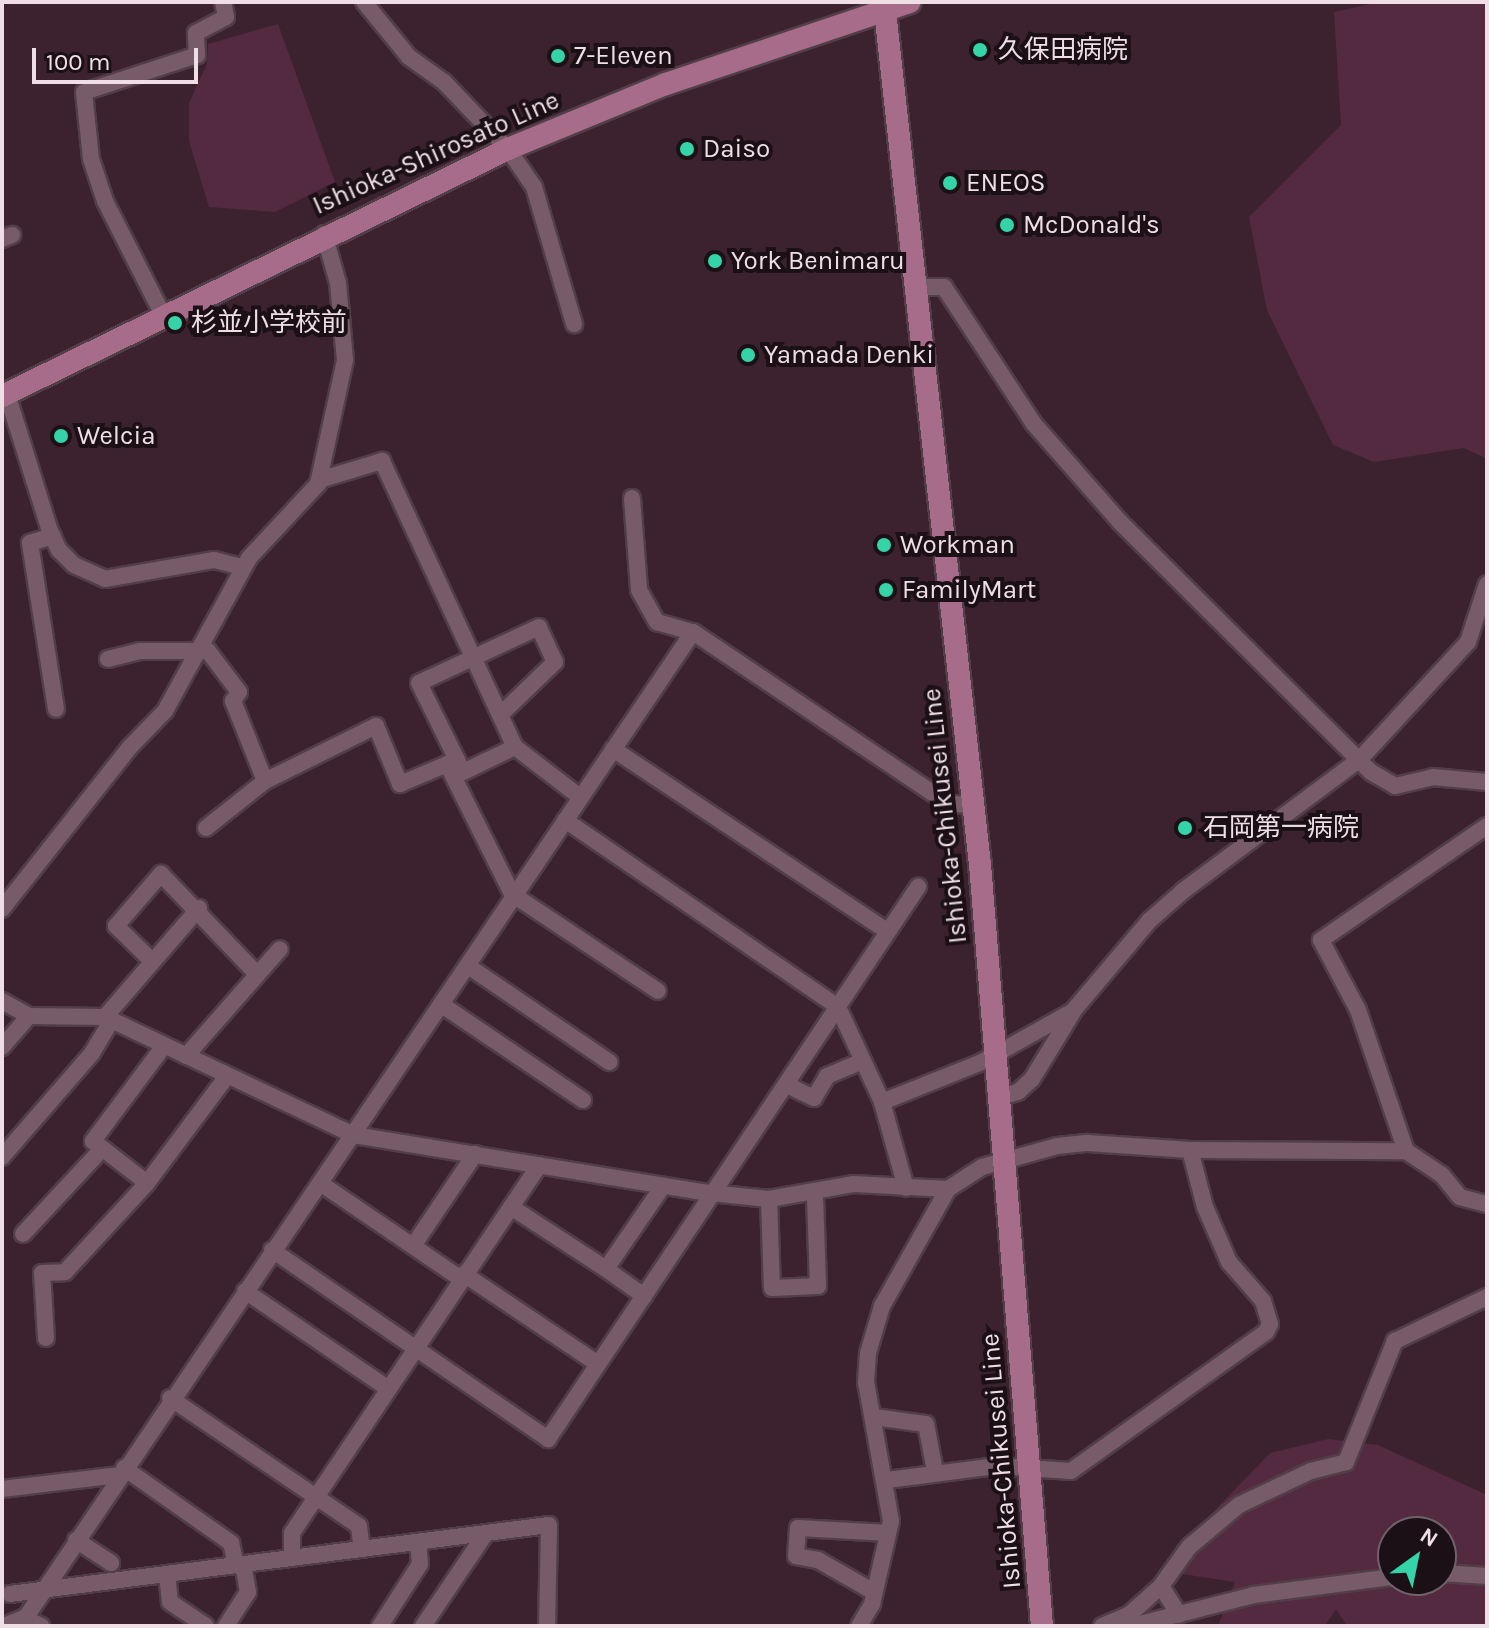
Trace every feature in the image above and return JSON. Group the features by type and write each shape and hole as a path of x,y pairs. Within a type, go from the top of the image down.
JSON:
{"main road":[{"name":"Ishioka-Shirosato Line","path":"5,395 324,234 508,149 666,84 885,7 910,2"},
{"name":"Ishioka-Chikusei Line","path":"885,7 974,805 1042,1626"}],"street":[{"path":"163,315 105,201 91,159 84,92 197,55 196,33 226,17 223,2"},
{"path":"364,2 409,57 444,82 508,149 534,187 574,324"},
{"path":"2,909 129,748 165,711 243,567 319,480 345,360 338,283 324,234"},
{"path":"915,287 944,287 1034,424 1101,500 1385,783 1395,786 1433,777 1487,782"},
{"path":"5,395 53,536 74,565 105,579 214,560 243,567"},
{"path":"319,480 382,461 515,747 580,797"},
{"path":"632,498 639,590 657,622 693,632 949,804 974,805"},
{"path":"53,536 30,543 56,709"},
{"path":"1000,1097 1018,1092 1032,1079 1073,1011 1149,921 1183,891 1360,759 1468,642 1487,584"},
{"path":"501,714 555,662 539,627 472,654 419,683 512,894 658,991"},
{"path":"22,1622 170,1398 354,1135 468,966 512,894 693,632"},
{"path":"1468,642 1487,636"},
{"path":"108,659 140,651 202,647"},
{"path":"202,647 239,692 233,701 265,781"},
{"path":"206,828 265,781 376,726 400,784 452,762"},
{"path":"452,762 463,772 515,747"},
{"path":"613,749 888,932"},
{"path":"565,820 838,1007 882,1102 906,1188"},
{"path":"1406,1151 1358,1010 1321,940 1487,826"},
{"path":"151,960 116,926 161,874 199,908 257,974"},
{"path":"272,1250 548,1439 918,887"},
{"path":"2,1157 92,1053 109,1019 151,960 199,908"},
{"path":"186,1056 280,949"},
{"path":"468,966 609,1062"},
{"path":"2,1001 29,1016 109,1019 354,1135 663,1186 769,1199 815,1194 853,1184 948,1189"},
{"path":"442,1005 583,1100"},
{"path":"882,1102 982,1062 996,1051 1073,1011"},
{"path":"2,1047 29,1016"},
{"path":"147,1183 93,1141 164,1046"},
{"path":"787,1085 814,1098 827,1076 863,1061"},
{"path":"46,1338 42,1273 65,1272 147,1183 227,1076"},
{"path":"859,1626 874,1592 888,1533 887,1480 866,1382 876,1321 948,1189 982,1167 1005,1164 1057,1146 1088,1143 1190,1150 1406,1151 1442,1175 1460,1197 1487,1204"},
{"path":"23,1234 102,1149"},
{"path":"887,1480 997,1466 1071,1471 1270,1324 1253,1285 1229,1262 1205,1207 1190,1150"},
{"path":"413,1246 475,1154"},
{"path":"292,1558 292,1533 539,1165"},
{"path":"320,1183 598,1364"},
{"path":"606,1269 663,1186"},
{"path":"769,1199 772,1288 818,1286 815,1194"},
{"path":"511,1207 644,1296"},
{"path":"245,1291 387,1388"},
{"path":"1102,1626 1130,1614 1161,1586 1189,1547 1239,1505 1311,1471 1346,1462 1395,1341 1487,1297"},
{"path":"170,1398 359,1526 362,1549"},
{"path":"874,1417 926,1424 935,1471"},
{"path":"2,1489 122,1471 231,1543 248,1592 226,1626"},
{"path":"10,1594 549,1525 547,1626"},
{"path":"874,1592 818,1560 796,1556 798,1528 888,1533"},
{"path":"423,1626 486,1533"},
{"path":"76,1540 111,1563"},
{"path":"380,1626 420,1564 418,1542"},
{"path":"167,1574 170,1602 206,1626"},
{"path":"1457,1574 1487,1576"},
{"path":"1132,1626 1254,1595 1377,1579"},
{"path":"1161,1586 1179,1615"},
{"path":"4,1626 22,1622 41,1626"}],"shaded area":[{"path":"1379,2 1487,2 1487,459 1464,448 1374,462 1333,445 1267,310 1249,217 1341,125 1334,12"},
{"path":"278,24 335,182 275,212 209,207 189,141 189,103 207,64 208,44"},
{"path":"1328,1439 1378,1445 1487,1495 1487,1626 1347,1626 1336,1609 1325,1626 1218,1626 1235,1582 1175,1573 1193,1533 1270,1453"}],"place":[{"name":"久保田病院","path":"980,50"},
{"name":"7-Eleven","path":"558,56"},
{"name":"Daiso","path":"687,149"},
{"name":"ENEOS","path":"950,183"},
{"name":"McDonald's","path":"1007,225"},
{"name":"York Benimaru","path":"715,261"},
{"name":"杉並小学校前","path":"175,323"},
{"name":"Yamada Denki","path":"748,355"},
{"name":"Welcia","path":"61,436"},
{"name":"Workman","path":"884,545"},
{"name":"FamilyMart","path":"886,590"},
{"name":"石岡第一病院","path":"1185,828"}]}
